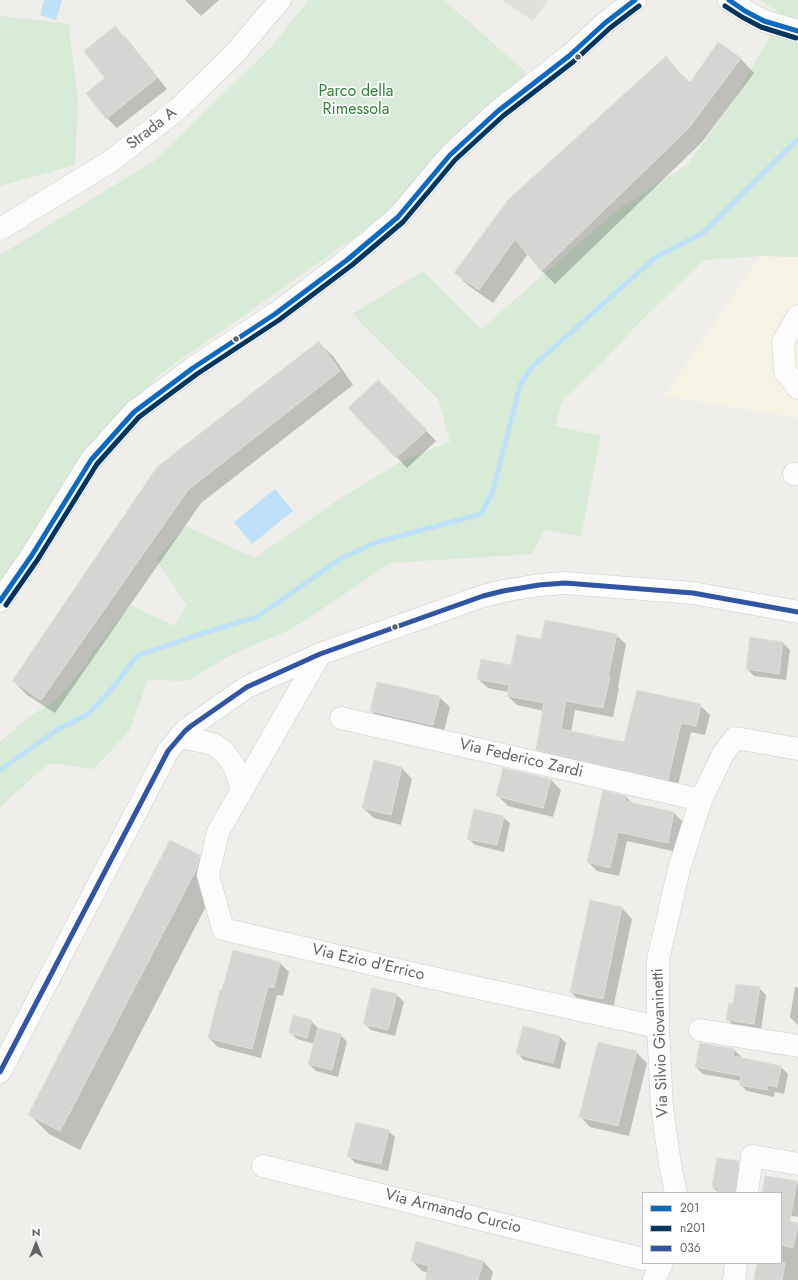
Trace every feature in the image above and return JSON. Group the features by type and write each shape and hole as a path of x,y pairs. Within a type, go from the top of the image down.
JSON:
{"street":[{"name":"Strada A","path":"0,229 111,161 178,110 236,52 280,0"},
{"path":"0,601 32,555 91,460 134,412 193,368 275,314 347,260 398,217 450,155 498,111 569,56 605,23 635,0"},
{"path":"729,0 745,11 764,21 793,30"},
{"path":"798,316 783,342 785,371 798,388"},
{"path":"0,1072 170,748 191,726 247,687 320,654 483,596 539,585 565,583 693,593 798,612"},
{"name":"Via Ezio d'Errico","path":"320,654 218,832 208,875 224,929 419,975 658,1027"},
{"name":"Via Federico Zardi","path":"341,718 701,800"},
{"path":"180,738 205,742 224,752 234,766 242,790"},
{"name":"Via Silvio Giovaninetti","path":"676,1192 670,1164 662,1107 658,1027 658,960 679,869 701,800 723,754 735,738 798,750"},
{"path":"700,1030 798,1046"},
{"path":"746,1192 752,1156 798,1164"},
{"name":"Via Armando Curcio","path":"263,1166 642,1258"},
{"path":"654,1280 662,1264"},
{"path":"734,1280 736,1264"}],"shaded area":[{"path":"502,0 548,0 533,21"},
{"path":"760,256 798,257 798,418 664,396"}],"green space":[{"name":"Parco della Rimessola","path":"309,0 444,0 526,72 523,79 388,214 159,375 88,450 60,489 0,592 0,255 154,161 269,49"},
{"path":"760,0 798,0 798,21 787,18"},
{"path":"0,16 70,24 69,31 78,99 75,165 0,186"},
{"path":"771,34 798,42 798,257 760,256 704,260 639,323 601,364 562,401 555,426 601,436 581,537 545,529 532,554 390,563 303,622 287,631 229,656 187,681 148,680 129,731 94,769 49,763 0,807 0,742 29,717 58,698 86,665 92,652 131,605 174,626 187,605 156,560 185,526 255,558 339,499 407,458 450,442 438,399 352,314 423,271 481,329 621,207 687,165 730,106"}],"water":[{"path":"44,0 62,0 56,20 40,15"},
{"path":"275,489 293,511 252,544 234,522"}],"building":[{"path":"115,26 157,78 106,119 86,93 105,78 84,51"},
{"path":"718,42 741,58 689,128 541,271 515,239 479,290 454,273 508,200 666,56 689,84"},
{"path":"319,341 340,371 188,490 41,700 12,681 157,467"},
{"path":"378,380 427,430 396,458 348,408"},
{"path":"545,620 617,634 603,708 566,701 561,729 624,742 637,690 701,704 696,726 681,723 668,780 536,750 544,703 507,696 509,685 477,679 481,659 511,665 517,635 541,639"},
{"path":"750,637 783,642 779,674 746,669"},
{"path":"377,682 440,696 433,725 370,711"},
{"path":"374,760 402,767 391,815 362,808"},
{"path":"503,768 551,779 543,808 496,796"},
{"path":"603,790 626,796 625,801 674,812 668,843 618,832 610,868 587,862"},
{"path":"474,809 504,816 497,845 467,839"},
{"path":"170,840 200,855 197,868 60,1131 28,1115"},
{"path":"590,900 622,907 603,999 570,992"},
{"path":"233,950 280,962 274,988 268,986 252,1049 208,1038 220,990 222,990"},
{"path":"736,984 760,987 754,1024 726,1020 729,1003 733,1004"},
{"path":"372,988 397,994 388,1030 363,1024"},
{"path":"293,1015 312,1020 307,1038 289,1033"},
{"path":"523,1026 560,1036 553,1063 516,1054"},
{"path":"318,1028 341,1034 332,1070 308,1064"},
{"path":"598,1042 637,1051 618,1126 579,1117"},
{"path":"700,1043 734,1049 733,1056 781,1066 777,1087 768,1085 767,1090 739,1085 741,1076 695,1067"},
{"path":"356,1122 389,1130 381,1164 347,1157"},
{"path":"717,1158 739,1161 735,1192 718,1192 718,1188 712,1187"},
{"path":"765,1176 797,1181 790,1221 798,1223 793,1248 782,1245 782,1192 762,1192"},
{"path":"416,1241 483,1261 478,1280 425,1280 429,1266 411,1261"},
{"path":"785,1263 782,1280 754,1280 757,1264"}],"waterway":[{"path":"0,770 57,730 87,715 111,690 137,656 200,634 257,617 340,559 374,543 481,514 493,491 520,385 533,366 656,257 703,233 798,139"}],"transit line":[{"name":"201","path":"0,601 32,555 91,460 134,412 193,368 275,314 347,260 398,217 450,155 498,111 569,56 605,23 635,0"},
{"name":"201","path":"729,0 745,11 764,21 798,31"},
{"name":"n201","path":"6,605 38,559 97,464 139,417 197,374 279,320 352,265 403,222 455,160 503,116 573,62 610,28 639,6"},
{"name":"n201","path":"725,6 761,27 796,38"},
{"name":"036","path":"0,1072 168,751 191,726 247,687 320,654 483,596 539,585 565,583 693,593 798,612"}]}
